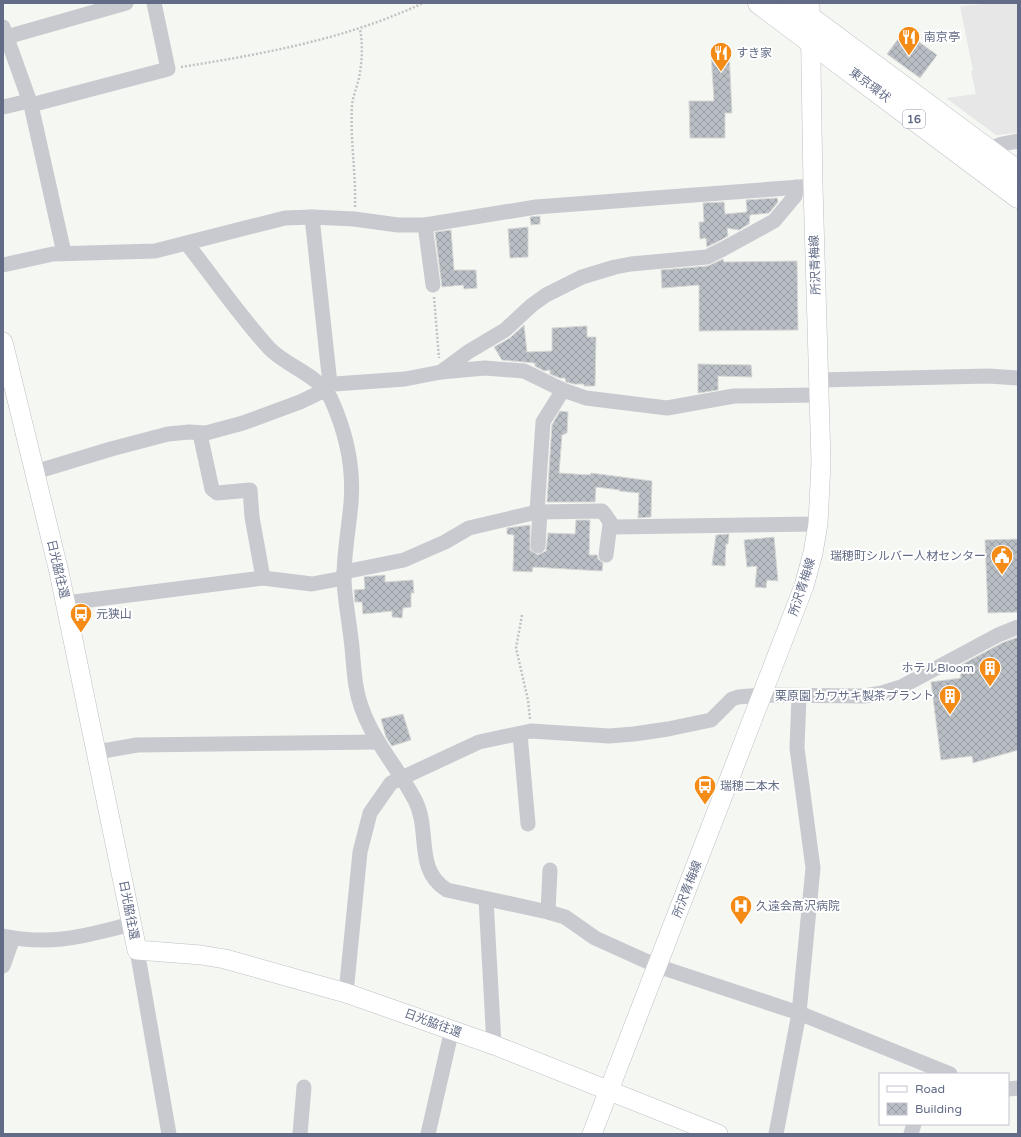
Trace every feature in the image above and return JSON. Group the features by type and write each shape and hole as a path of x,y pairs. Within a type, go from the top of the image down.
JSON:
{"highway":[{"name":"東京環状","path":"759,3 1018,197"},
{"name":"東京環状","path":"790,3 810,10 987,150 1018,172"}],"main road":[{"name":"所沢青梅線","path":"592,1134 804,586 813,553 821,496 818,388 804,187 810,10"},
{"name":"日光脇往還","path":"3,342 36,472 66,603 137,950 201,955 225,959 346,993 452,1029 718,1134"}],"street":[{"path":"64,253 30,103 4,34 126,3"},
{"path":"3,107 30,103 168,69 154,3"},
{"path":"987,150 1002,144 1018,141"},
{"path":"3,265 53,254 155,251 285,218 312,217 354,219 398,225 425,225 536,207 804,187"},
{"path":"440,372 468,352 505,330 532,305 546,295 582,277 614,267 707,257 774,221 804,187"},
{"path":"312,217 325,386 338,416 345,438 351,472 351,501 344,575 356,687 362,709 378,742 416,802 421,816 427,868 430,875 438,885 447,890 565,917 595,938 657,966 799,1013 931,1071 944,1073"},
{"path":"425,225 433,285"},
{"path":"187,244 271,350 325,386"},
{"path":"36,472 111,449 168,434 189,432 200,434 243,423 300,402 325,386 405,379 440,372 484,368 524,371 563,390 586,398 667,408 734,396 818,388 989,376 1018,378"},
{"path":"538,546 543,422 563,390"},
{"path":"200,434 212,489 217,493 250,490 252,517 263,578"},
{"path":"66,603 263,578 312,584 404,560 445,542 469,528 539,512 602,511 608,517 610,524 606,555"},
{"path":"610,524 616,527 818,524"},
{"path":"346,993 360,852 370,813 391,783 479,742 526,732 609,736 668,729 711,720 732,699 762,695 799,697 864,696 901,687 998,635 1018,627"},
{"path":"776,1134 799,1013 813,868 797,748 799,697"},
{"path":"526,732 528,824"},
{"path":"97,752 137,745 378,742"},
{"path":"548,912 550,870"},
{"path":"486,899 494,1045"},
{"path":"3,966 8,937 30,941 68,940 132,924"},
{"path":"137,950 169,1134"},
{"path":"428,1134 452,1029"},
{"path":"300,1134 304,1087"}],"path":[{"path":"168,69 250,56 360,29 423,3"},
{"path":"354,219 356,185 352,103 359,76 362,50 360,29"},
{"path":"433,285 440,372"},
{"path":"522,615 516,648 528,700 526,732"}],"shaded area":[{"path":"1016,3 1018,7 1018,133 996,135 946,98 976,94 971,71 973,70 960,6"}],"building":[{"path":"904,31 937,55 920,78 887,54"},
{"path":"729,51 732,113 725,113 725,138 690,138 689,101 714,101 711,52"},
{"path":"777,198 778,202 769,213 750,215 749,224 739,230 727,228 728,236 719,241 707,247 706,238 700,239 699,222 704,222 703,203 724,202 725,214 747,212 746,200"},
{"path":"540,216 540,224 531,225 530,217"},
{"path":"528,227 528,257 510,258 508,229"},
{"path":"451,230 454,270 476,270 477,288 464,289 463,285 442,287 435,232"},
{"path":"723,259 724,262 797,261 798,330 699,331 699,285 662,288 661,270 708,266"},
{"path":"524,325 527,352 552,351 552,328 587,326 587,337 596,337 595,386 584,386 584,384 566,382 565,378 560,378 550,374 550,370 544,371 535,366 535,363 502,360 494,347 510,338"},
{"path":"698,364 751,365 752,377 718,376 718,390 698,393"},
{"path":"560,411 568,412 567,433 562,435 559,473 590,475 591,473 652,481 651,517 638,518 639,493 619,491 620,490 596,487 595,502 547,502 552,425"},
{"path":"576,520 590,520 589,555 597,555 598,559 603,563 602,571 533,567 532,572 513,571 514,535 507,534 507,528 530,525 530,550 538,555 546,551 548,533 575,534"},
{"path":"729,534 728,544 726,544 725,566 712,565 716,535"},
{"path":"774,537 778,581 767,580 766,588 755,587 757,566 747,567 744,540"},
{"name":"瑞穂町シルバー人材センター","path":"1018,539 1018,612 988,613 985,540"},
{"path":"385,575 385,582 413,580 414,593 411,593 411,607 403,608 402,618 392,617 392,611 363,614 362,602 355,602 354,590 365,589 364,577"},
{"path":"1018,637 1018,750 973,763 972,756 941,760 931,682 961,678 959,666 1002,643"},
{"path":"403,714 411,740 392,746 386,737 381,719"}],"place":[{"name":"南京亭","path":"909,56"},
{"name":"すき家","path":"721,72"},
{"name":"瑞穂町シルバー人材センター","path":"1002,576"},
{"name":"元狭山","path":"81,634"},
{"name":"ホテルBloom","path":"990,688"},
{"name":"栗原園 カワサキ製茶プラント","path":"950,716"},
{"name":"瑞穂二本木","path":"705,806"},
{"name":"久遠会高沢病院","path":"741,926"}]}
